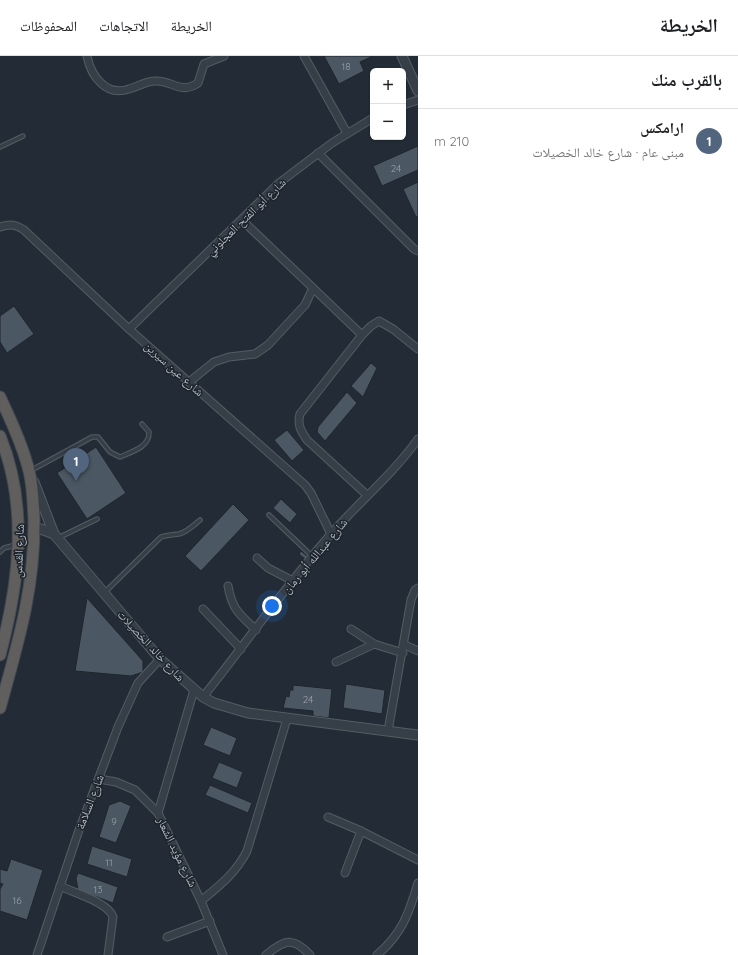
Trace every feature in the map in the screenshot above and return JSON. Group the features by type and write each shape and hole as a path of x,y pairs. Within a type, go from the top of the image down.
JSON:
{"highway":[{"name":"شارع القدس","path":"0,397 29,471 33,501 34,531 33,565 27,606 0,708"},
{"name":"شارع القدس","path":"0,436 16,499 19,544 14,596 0,655"}],"street":[{"path":"87,56 89,69 95,78 104,86 121,91 156,81 164,82 178,88 189,88 198,83 204,64 224,56"},
{"path":"304,56 347,133"},
{"path":"402,56 418,91"},
{"path":"406,104 418,100"},
{"name":"شارع أبو الفتح العجلوني","path":"129,329 279,183 318,153 347,133 370,120"},
{"path":"318,153 414,249 418,251"},
{"path":"242,220 362,335"},
{"name":"شارع عين سيرين","path":"0,227 11,224 17,225 24,230 129,329 305,485 311,493 331,534"},
{"path":"189,382 214,362 229,357 256,354 268,345 305,306 313,288"},
{"path":"367,496 307,440 301,431 298,422 300,414 362,335 371,326 379,321 393,329 418,349"},
{"name":"شارع عبدالله أبو رمان","path":"203,697 312,556 331,534 401,462 418,439"},
{"name":"شارع خالد الخصيلات","path":"29,471 55,536 160,659 203,697 219,704 248,712 287,719 418,735"},
{"path":"34,531 41,529 55,536"},
{"path":"257,558 268,568 293,581"},
{"path":"228,586 231,602 237,612 256,630"},
{"path":"388,731 412,600 415,590 418,588"},
{"path":"204,609 241,649"},
{"path":"351,629 374,644 403,653"},
{"path":"336,662 374,644"},
{"path":"404,645 418,651"},
{"name":"شارع السلامة","path":"37,955 99,778 132,695 145,674 160,659"},
{"path":"158,813 194,690"},
{"path":"201,901 232,874 240,865 247,851 287,719"},
{"name":"شارع مؤيد الشعار","path":"99,778 116,782 135,790 158,813 201,901 224,955"},
{"path":"328,817 418,860"},
{"path":"344,873 360,831"},
{"path":"377,955 399,933 409,912 418,883"},
{"path":"60,886 104,906 112,913 113,917 108,955"},
{"path":"167,937 210,921"},
{"path":"266,955 277,946 286,942 292,942 300,946 310,955"}],"lane":[{"path":"0,147 24,136"},
{"path":"29,471 92,437 98,437 110,452 120,457 139,448 146,442 149,437 149,432 142,424"},
{"path":"270,515 312,556"},
{"path":"55,536 97,519"},
{"path":"103,594 161,538 169,534 180,534 191,528 200,520"},
{"path":"0,552 4,548 19,544"}],"building":[{"path":"324,56 373,56 360,62 364,71 339,84"},
{"path":"418,146 418,170 382,186 373,166"},
{"path":"418,182 418,216 416,217 403,189"},
{"path":"14,306 34,334 7,353 0,342 0,316"},
{"path":"371,363 377,368 363,397 351,386"},
{"path":"347,392 357,403 325,441 317,432 318,427"},
{"path":"287,430 304,450 292,461 274,440"},
{"path":"96,447 126,493 87,519 57,473"},
{"path":"281,499 297,514 290,523 273,508"},
{"path":"233,504 249,520 201,571 185,556"},
{"path":"301,551 307,556 305,559 299,554"},
{"path":"87,598 143,661 143,672 131,676 75,671"},
{"path":"346,684 385,690 382,714 343,708"},
{"path":"293,685 332,689 329,718 313,716 313,711 283,708 286,696 289,697 290,690 293,690"},
{"path":"211,727 237,738 230,756 203,745"},
{"path":"219,762 243,772 237,788 212,778"},
{"path":"210,785 252,803 248,813 205,795"},
{"path":"120,801 131,806 116,843 99,837 109,805"},
{"path":"92,846 132,859 127,877 87,864"},
{"path":"11,859 43,870 27,920 0,911 0,889 3,884 0,883 0,869 7,871"},
{"path":"78,873 118,887 113,903 78,890 76,878"}],"place":[{"name":"ارامكس","path":"76,481"}]}
